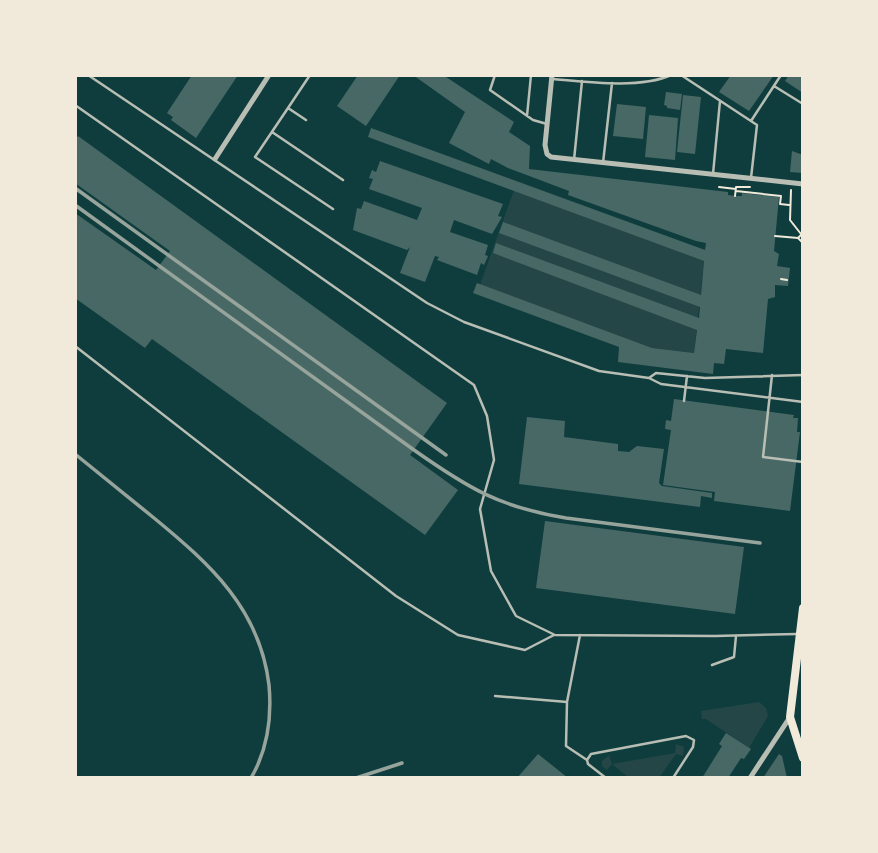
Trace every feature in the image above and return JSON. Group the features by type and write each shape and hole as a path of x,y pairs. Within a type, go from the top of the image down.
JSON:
{"main road":[{"path":"802,755 790,717 803,608"}],"street":[{"path":"215,159 269,75"},
{"path":"552,77 547,154 574,160 803,184"},
{"path":"750,778 790,717"}],"lane":[{"path":"88,75 437,309 464,322 598,371 649,378 662,384 803,402"},
{"path":"310,75 255,157 333,209"},
{"path":"495,75 489,90 527,116 547,124"},
{"path":"527,116 531,75"},
{"path":"623,75 625,82"},
{"path":"552,77 625,82 657,81 671,75"},
{"path":"681,75 757,125 751,179"},
{"path":"751,121 781,75"},
{"path":"574,160 582,81"},
{"path":"603,163 612,82"},
{"path":"774,86 803,103"},
{"path":"713,175 720,101"},
{"path":"75,105 474,385 486,416 494,460 480,509 491,571 516,616 555,635 800,634"},
{"path":"288,108 306,120"},
{"path":"272,132 343,180"},
{"path":"75,346 396,596 458,635 526,650 555,635"},
{"path":"649,378 656,373 713,378 803,375"},
{"path":"772,375 762,457 803,462"},
{"path":"684,401 687,376"},
{"path":"580,635 567,702 566,746 587,760 588,764 606,778"},
{"path":"712,665 734,657 736,636"},
{"path":"495,696 567,702"},
{"path":"587,760 591,754 691,737 694,740 693,747 673,778"}],"path":[{"path":"719,187 736,192 780,196 779,204 789,205"},
{"path":"736,192 736,187 748,188"},
{"path":"790,196 790,220 802,234 798,238"},
{"path":"775,236 798,238 803,243"},
{"path":"780,279 787,279"}],"shaded area":[{"path":"514,190 704,261 694,353 652,348 480,285"},
{"path":"759,702 766,708 768,716 749,748 706,719 702,719 701,711"},
{"path":"676,744 684,747 683,756 676,754 659,778 629,778 612,764 675,753"},
{"path":"609,755 612,764 607,770 602,766 602,761"}],"building":[{"path":"192,75 238,75 196,138 171,120 173,117 167,113"},
{"path":"358,75 400,75 366,126 337,106"},
{"path":"413,75 443,75 514,122 509,132 530,146 529,169 728,192 728,195 735,196 742,196 742,193 779,197 774,251 779,254 777,266 790,268 788,286 775,285 775,297 768,299 763,353 726,349 724,364 714,363 713,374 618,362 619,347 473,293 477,283 652,348 694,353 697,330 493,253 496,243 699,318 700,307 499,233 503,222 701,295 704,261 368,137 371,128 705,250 706,243 568,195 569,191 491,159 489,164 449,143 465,112"},
{"path":"731,75 774,75 749,111 719,92"},
{"path":"789,75 803,75 803,93 785,81"},
{"path":"666,92 682,94 680,110 664,105"},
{"path":"683,95 701,97 695,154 677,152"},
{"path":"617,104 646,107 643,139 613,136"},
{"path":"649,115 678,118 675,160 645,157"},
{"path":"78,136 447,403 410,455 458,490 425,535 152,339 145,348 75,298 75,213 156,270 170,251 75,183 75,140"},
{"path":"792,151 803,155 803,173 790,172"},
{"path":"380,161 503,204 498,216 502,217 492,234 454,220 450,232 488,245 485,255 488,256 484,265 481,263 477,275 437,260 439,257 435,256 425,282 400,273 410,247 407,250 353,230 357,208 361,209 364,201 417,220 422,208 369,189 373,179 369,178 372,170 376,172"},
{"path":"674,399 794,415 793,418 798,418 797,432 800,432 790,511 714,501 715,492 663,485 671,430 665,429 666,420 671,421"},
{"path":"527,417 565,421 564,437 618,444 618,451 629,452 637,446 664,449 659,483 662,486 712,493 712,498 701,496 700,507 519,484"},
{"path":"545,521 744,547 735,614 536,588"},
{"path":"726,733 751,749 744,759 741,758 728,778 702,778 722,746 719,744"},
{"path":"538,754 568,778 517,778"},
{"path":"779,754 782,756 787,778 763,778"}],"railway":[{"path":"75,188 446,455"},
{"path":"75,205 414,450 485,494 522,508 566,518 760,543"},
{"path":"75,454 154,518 213,571 229,590 255,633 264,658 270,697 265,745 251,778"},
{"path":"356,778 402,763"}]}
